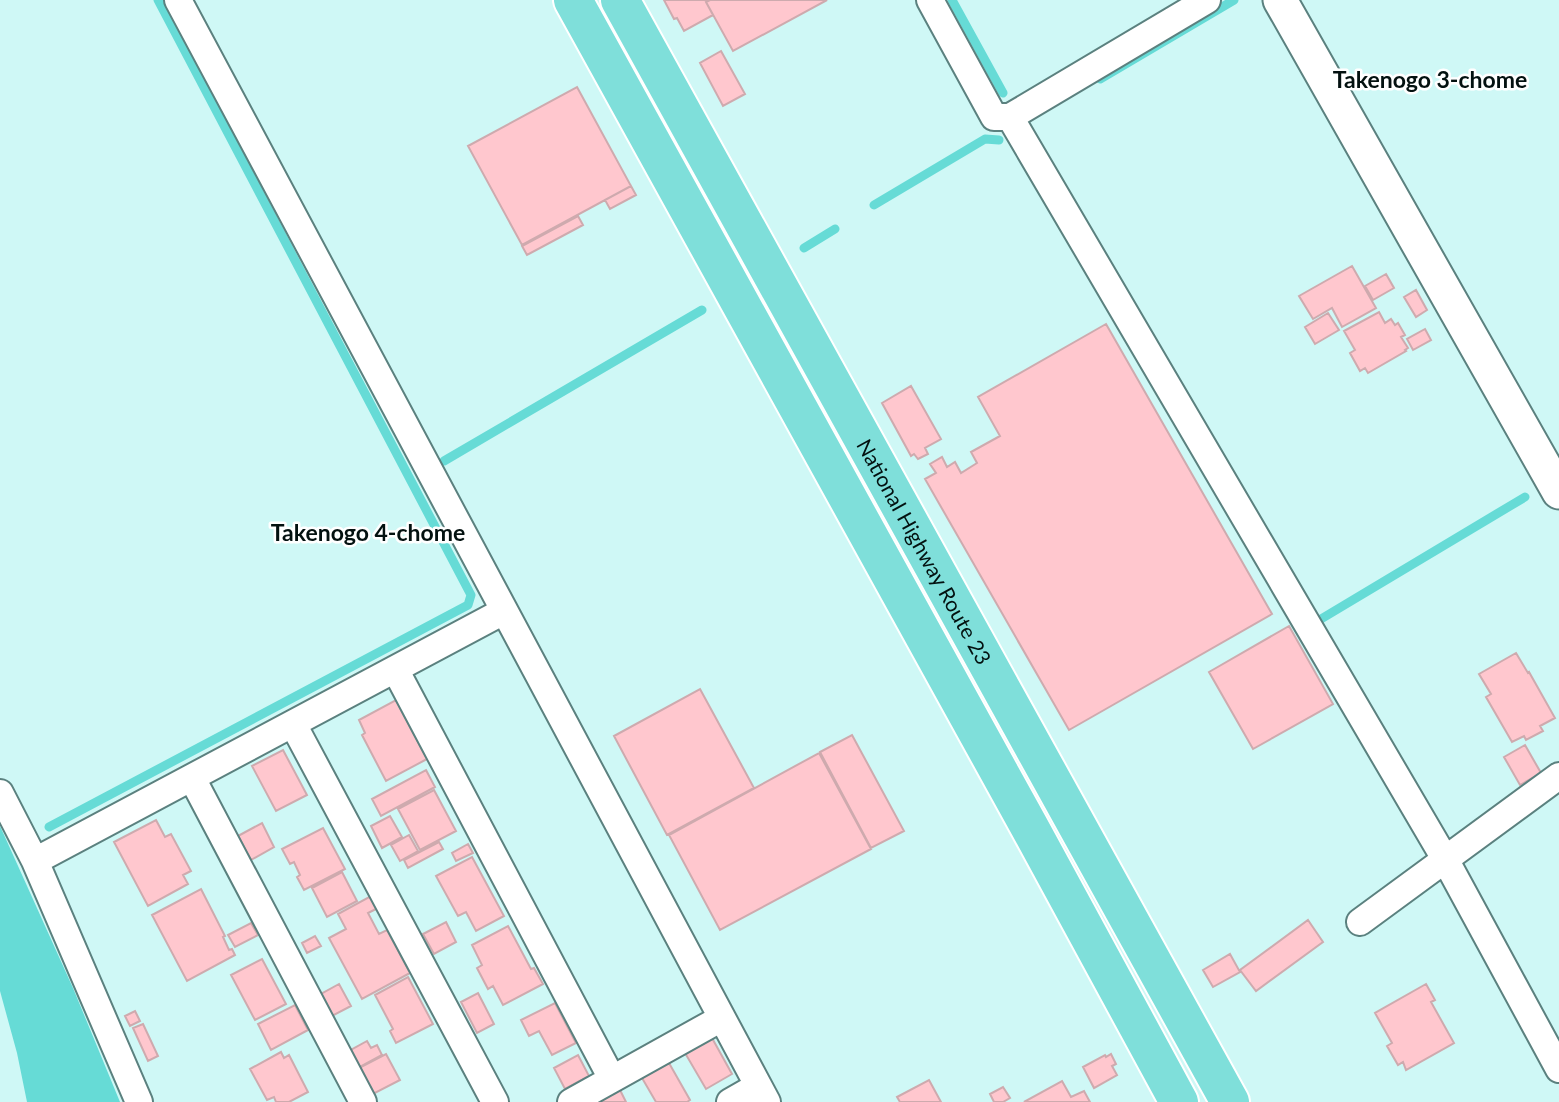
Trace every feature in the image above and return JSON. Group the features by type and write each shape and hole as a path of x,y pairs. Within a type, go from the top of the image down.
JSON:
{"highway":[{"name":"National Highway Route 23","path":"573,0 1179,1102"},
{"name":"National Highway Route 23","path":"620,0 1230,1102"}],"street":[{"path":"178,0 762,1094 730,1102"},
{"path":"930,0 994,117 1010,117 1207,0"},
{"path":"1280,0 1559,492"},
{"path":"1010,117 1445,859 1559,1069"},
{"path":"35,861 504,611"},
{"path":"395,669 612,1079"},
{"path":"293,724 495,1102"},
{"path":"1360,922 1559,776"},
{"path":"192,778 363,1102"},
{"path":"0,793 35,861 139,1102"},
{"path":"571,1102 722,1018"}],"water":[{"path":"0,826 73,988 120,1102 27,1102 0,991"}],"building":[{"path":"664,0 709,0 706,2 713,15 684,31"},
{"path":"827,0 733,51 706,2"},
{"path":"721,51 745,94 723,106 700,63"},
{"path":"577,87 631,186 522,245 468,146"},
{"path":"631,186 636,195 610,209 605,200"},
{"path":"578,216 583,225 527,255 522,246"},
{"path":"1352,266 1376,308 1342,327 1332,308 1313,319 1299,296"},
{"path":"1386,274 1394,288 1373,300 1365,286"},
{"path":"1416,290 1427,310 1416,317 1404,297"},
{"path":"1379,312 1385,323 1391,319 1395,325 1398,323 1405,335 1401,337 1408,348 1368,373 1365,368 1360,371 1350,353 1355,350 1344,331"},
{"path":"1328,313 1339,330 1315,344 1305,327"},
{"path":"1106,324 1272,614 1069,730 925,479 936,473 930,464 942,457 947,467 955,462 961,473 977,463 971,452 1000,436 978,397"},
{"path":"1425,329 1431,340 1413,350 1407,339"},
{"path":"911,386 941,439 925,448 928,454 918,459 914,454 911,456 882,403"},
{"path":"1289,626 1333,704 1253,749 1209,672"},
{"path":"1516,653 1555,718 1540,726 1543,731 1526,740 1524,736 1512,742 1486,697 1491,694 1479,674"},
{"path":"700,689 754,788 667,835 614,736"},
{"path":"396,700 427,759 386,781 362,735 365,733 359,720"},
{"path":"852,735 904,831 871,848 820,752"},
{"path":"1525,745 1541,773 1520,785 1504,757"},
{"path":"283,750 307,795 276,811 252,766"},
{"path":"819,753 871,849 720,930 669,835"},
{"path":"426,770 435,787 381,816 372,799"},
{"path":"434,790 456,831 420,850 398,809"},
{"path":"390,816 402,837 382,848 371,826"},
{"path":"156,820 165,837 171,834 191,871 183,875 188,884 148,906 114,842"},
{"path":"262,823 274,847 251,860 238,836"},
{"path":"323,828 345,869 304,890 297,877 300,875 294,862 290,864 282,849"},
{"path":"409,835 418,851 400,861 391,845"},
{"path":"439,842 443,849 408,868 404,860"},
{"path":"468,844 473,853 456,861 452,853"},
{"path":"472,857 504,916 476,931 466,912 458,916 436,876"},
{"path":"342,872 357,901 327,917 312,888"},
{"path":"201,889 225,936 223,937 229,950 232,949 235,955 187,981 152,915"},
{"path":"371,896 378,908 368,913 379,934 387,930 410,973 362,999 329,938 346,929 338,914"},
{"path":"1308,920 1323,942 1256,991 1240,970"},
{"path":"446,922 456,942 434,954 423,934"},
{"path":"251,923 258,935 235,947 228,935"},
{"path":"508,926 531,969 534,968 543,984 503,1005 493,986 488,989 477,968 482,965 472,945"},
{"path":"315,936 321,946 307,953 302,943"},
{"path":"1230,954 1240,972 1213,987 1203,970"},
{"path":"262,959 286,1004 255,1020 231,975"},
{"path":"408,977 433,1024 396,1043 390,1031 393,1029 375,995"},
{"path":"339,984 351,1006 332,1016 321,994"},
{"path":"1426,984 1435,1000 1431,1002 1454,1043 1406,1070 1403,1062 1398,1065 1387,1046 1392,1043 1375,1013"},
{"path":"478,993 494,1024 477,1033 461,1002"},
{"path":"555,1003 576,1043 552,1055 539,1031 529,1036 521,1020"},
{"path":"295,1005 308,1030 271,1050 258,1024"},
{"path":"135,1011 140,1021 130,1026 125,1016"},
{"path":"143,1024 158,1056 148,1061 133,1028"},
{"path":"712,1038 732,1074 706,1089 685,1053"},
{"path":"367,1041 371,1048 377,1045 382,1055 358,1068 349,1051"},
{"path":"281,1052 284,1058 289,1055 308,1092 289,1102 276,1102 274,1097 267,1100 250,1069"},
{"path":"386,1054 400,1080 373,1094 359,1068"},
{"path":"1111,1054 1116,1064 1112,1066 1117,1075 1094,1088 1083,1067"},
{"path":"578,1055 589,1076 565,1089 554,1068"},
{"path":"669,1063 690,1100 687,1102 656,1102 642,1078"},
{"path":"929,1080 941,1102 900,1102 897,1097"},
{"path":"1062,1081 1071,1097 1084,1091 1090,1102 1024,1102"},
{"path":"1003,1087 1010,1098 1003,1102 994,1102 990,1094"},
{"path":"620,1090 626,1102 599,1102"}],"waterway":[{"path":"49,827 468,605 471,595 158,0"},
{"path":"952,0 1003,93"},
{"path":"1100,79 1234,0"},
{"path":"874,205 985,139 999,140"},
{"path":"804,248 835,229"},
{"path":"444,461 702,310"},
{"path":"1321,619 1525,497"}],"district":[{"name":"Takenogo 3-chome","path":"1430,79"},
{"name":"Takenogo 4-chome","path":"368,532"}]}
